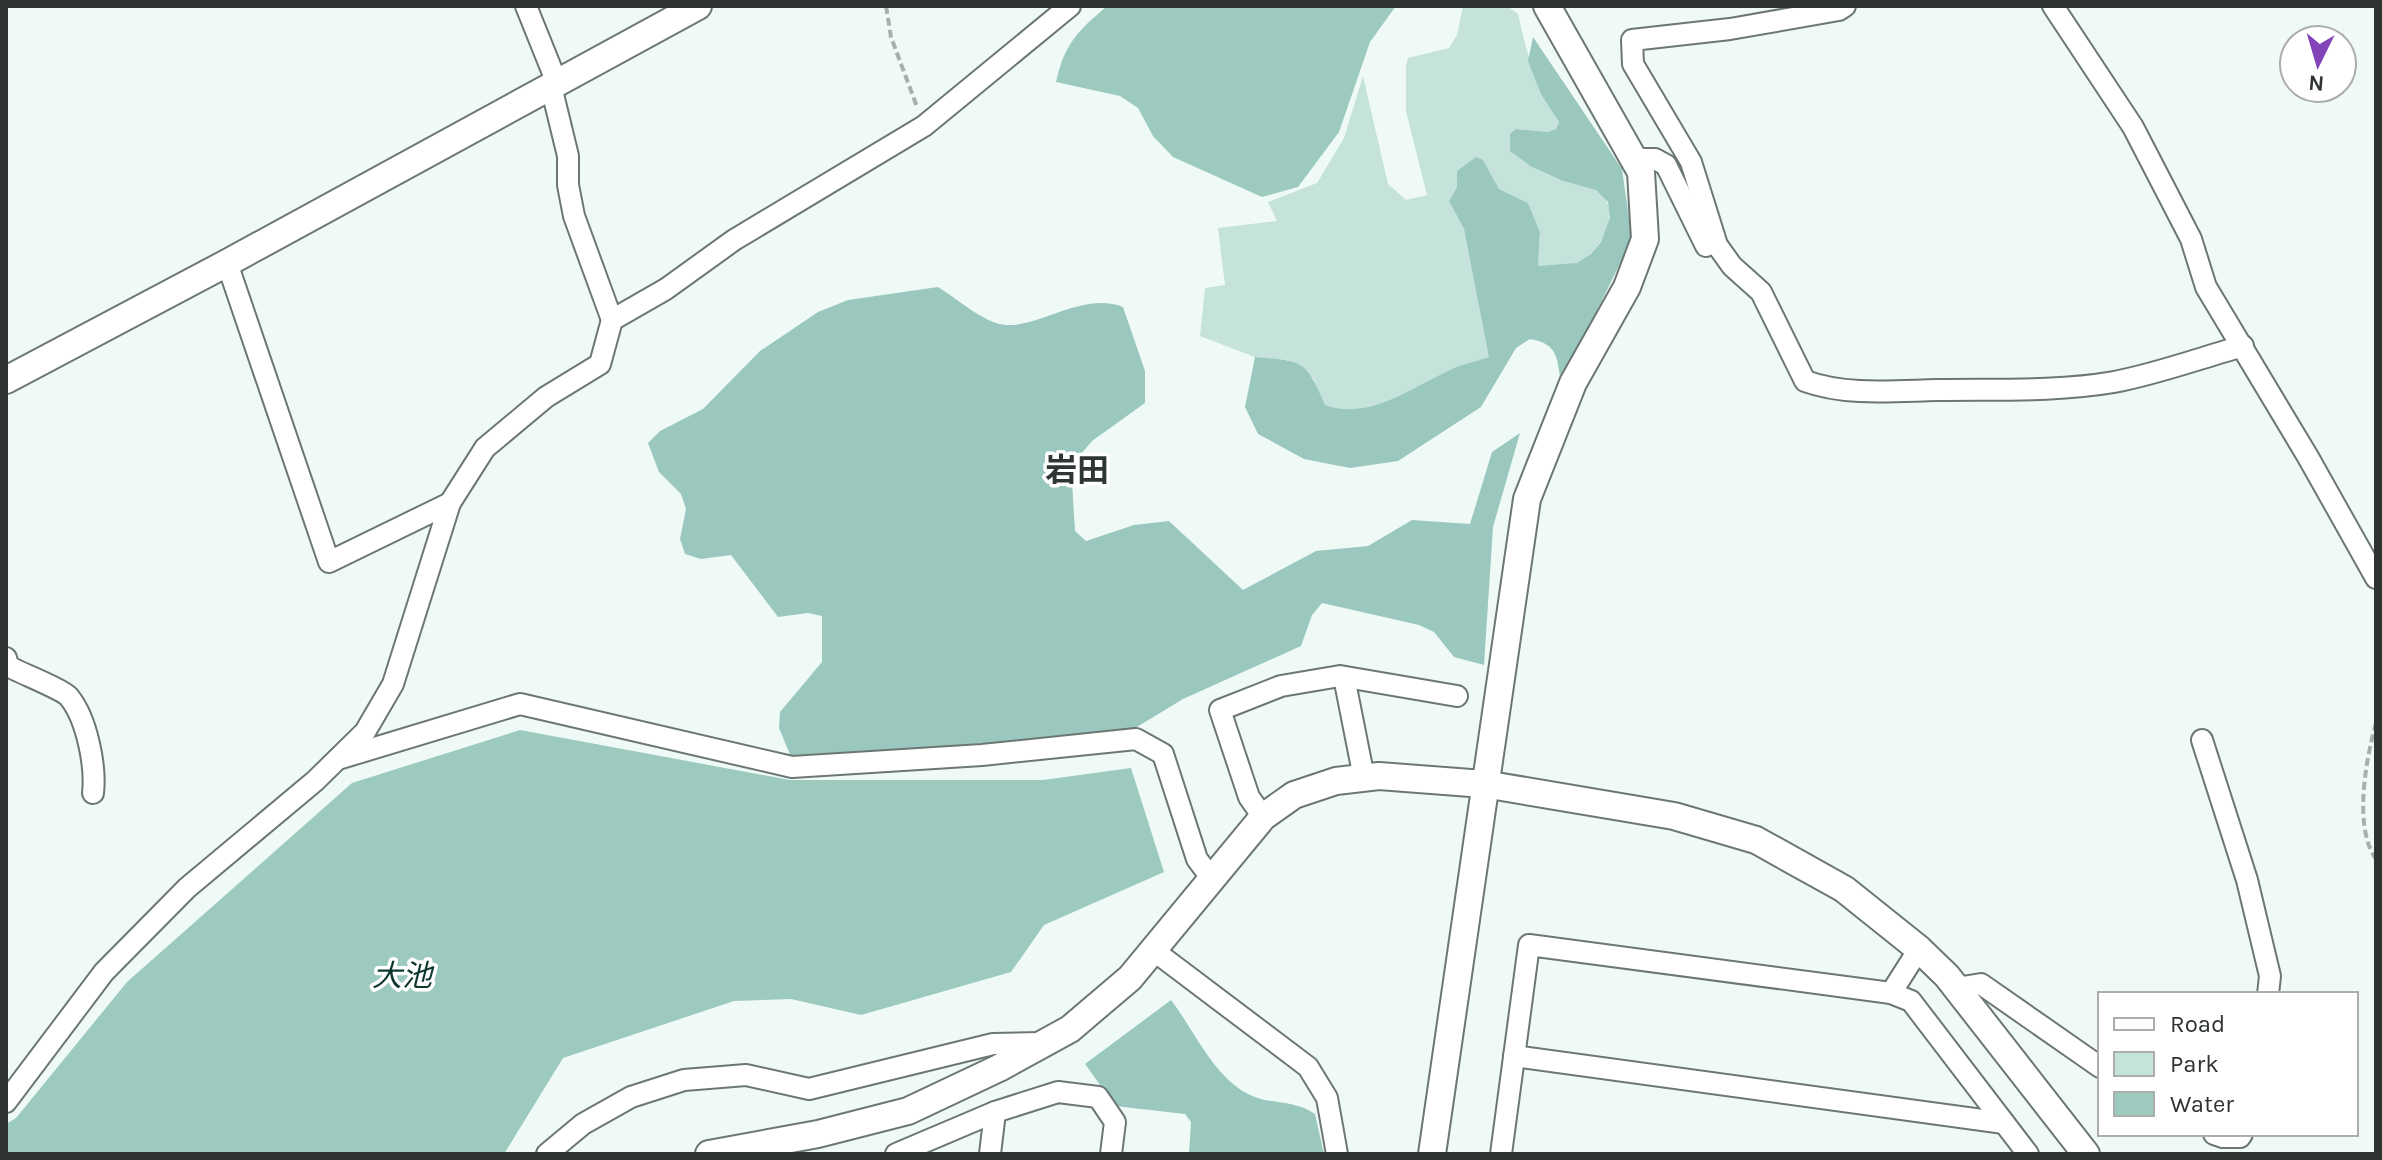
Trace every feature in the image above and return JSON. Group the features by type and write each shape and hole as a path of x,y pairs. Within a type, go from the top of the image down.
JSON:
{"street":[{"path":"6,1102 104,972 187,888 315,781 365,732 393,684 450,503 485,448 546,397 600,364 612,320 574,216 568,185 568,156 554,85 526,6"},
{"path":"6,380 698,6"},
{"path":"612,320 666,289 734,240 924,126 1070,6"},
{"path":"1432,1154 1527,499 1573,383 1627,287 1645,239 1641,172 1547,6"},
{"path":"1845,6 1839,10 1730,29 1632,40 1633,64 1691,162 1717,245 1761,292 1805,381 1820,386 1875,392 2073,386 2113,382 2243,346"},
{"path":"2053,6 2133,127 2191,239 2206,287 2376,578"},
{"path":"1633,159 1655,159 1666,165 1708,250 1723,254"},
{"path":"227,263 329,562 450,503"},
{"path":"6,658 8,666 68,696 85,728 95,776 93,793"},
{"path":"1344,677 1364,778"},
{"path":"1263,817 1249,797 1220,710 1281,686 1344,677 1457,696"},
{"path":"336,760 520,704 792,767 982,755 1136,739 1163,754 1197,859 1212,879"},
{"path":"2202,740 2247,880 2270,976 2268,992"},
{"path":"709,1154 818,1134 908,1111 999,1068 1070,1029 1130,978 1263,817 1294,795 1336,781 1379,776 1484,784 1674,816 1756,840 1844,889 1919,949 1956,988 2086,1154"},
{"path":"1501,1154 1529,945 1891,993 1911,1001 2028,1154"},
{"path":"1891,993 1919,949"},
{"path":"1153,950 1308,1067 1327,1098 1337,1154"},
{"path":"1956,988 1981,984 2098,1066"},
{"path":"547,1154 583,1124 631,1097 684,1080 746,1075 809,1089 993,1044 1045,1043"},
{"path":"1514,1056 2004,1123"},
{"path":"896,1154 995,1112 1058,1092 1098,1097 1115,1122 1111,1154"},
{"path":"990,1154 995,1112"},
{"path":"2220,1136 2241,1136"}],"path":[{"path":"886,6 891,37 924,126"},
{"path":"2376,723 2363,801 2368,847 2376,859"}],"green space":[{"path":"1463,6 1507,6 1518,14 1533,70 1559,122 1556,129 1548,132 1516,129 1532,167 1566,182 1593,188 1604,197 1609,207 1607,227 1597,247 1581,261 1538,266 1540,232 1528,203 1499,189 1483,160 1457,187 1449,201 1464,229 1490,357 1460,366 1377,405 1343,410 1325,406 1313,378 1288,360 1255,357 1200,336 1205,288 1225,285 1218,228 1277,221 1268,202 1317,183 1344,138 1363,76 1388,184 1406,200 1427,195 1406,111 1406,65 1408,58 1449,48 1457,35"}],"shaded area":[{"path":"1533,37 1622,169 1632,239 1561,384 1555,354 1547,345 1530,339 1516,348 1481,407 1398,461 1350,468 1304,459 1258,434 1245,407 1255,357 1284,360 1301,366 1313,379 1325,405 1343,409 1377,405 1459,366 1489,357 1464,229 1449,201 1457,187 1457,171 1476,157 1483,160 1499,189 1528,203 1540,232 1538,266 1577,263 1591,254 1601,242 1610,218 1608,202 1596,190 1563,181 1532,167 1510,151 1510,134 1516,129 1548,132 1556,129 1559,122 1541,94 1528,61"},
{"path":"938,287 981,316 1010,325 1090,304 1106,303 1123,307 1145,371 1145,403 1092,441 1071,466 1075,531 1086,541 1134,525 1169,521 1243,590 1316,551 1368,546 1412,520 1470,524 1492,452 1520,433 1493,527 1484,665 1454,657 1434,632 1419,625 1322,603 1312,615 1301,646 1183,699 1127,733 791,757 779,728 780,712 822,662 822,616 808,613 778,617 731,555 701,559 685,554 680,539 686,509 681,494 659,472 648,443 660,431 703,409 760,351 818,312 848,300"},
{"path":"1171,1000 1215,1065 1237,1087 1258,1098 1299,1106 1315,1114 1324,1154 1189,1154 1191,1122 1185,1114 1115,1106 1085,1064"}],"water":[{"path":"1107,6 1396,6 1370,42 1339,132 1298,187 1262,197 1173,157 1153,136 1138,108 1120,96 1056,82 1074,39"},
{"name":"大池","path":"520,730 790,780 1043,780 1131,768 1164,872 1044,925 1011,972 861,1015 791,999 734,1001 563,1058 504,1154 6,1154 6,1124 16,1118 127,982 352,783"}],"district":[{"name":"岩田","path":"1077,470"}]}
